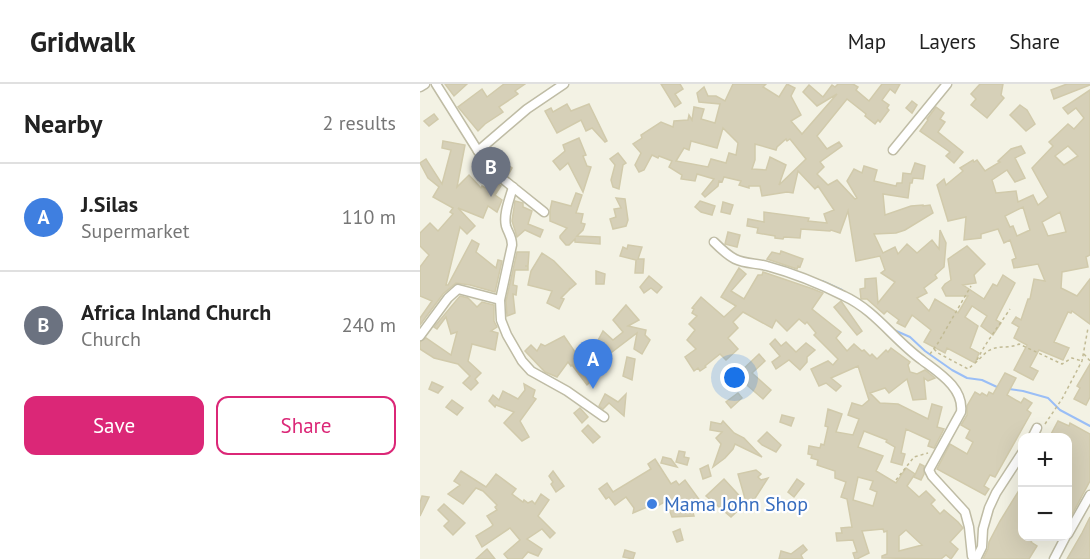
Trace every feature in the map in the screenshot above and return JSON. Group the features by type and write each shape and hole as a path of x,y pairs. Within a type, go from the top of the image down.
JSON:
{"street":[{"path":"420,87 425,84"},
{"path":"436,84 489,166 544,212"},
{"path":"478,151 520,115 564,84"},
{"path":"893,150 947,84"},
{"path":"513,187 506,211 506,225 512,237 512,244 500,300 503,327 525,365 531,371 567,391 604,417"},
{"path":"714,242 735,259 786,272 847,297 865,308 896,339 932,367 958,392 962,404 961,412 930,467 930,474 965,512 972,555 976,559 982,547 983,529 989,508 996,493 1018,460"},
{"path":"420,336 448,298 458,289 500,300"},
{"path":"1034,433 1037,428"},
{"path":"1072,526 1090,495"},
{"path":"1054,559 1064,541"}],"path":[{"path":"971,286 934,349 938,353 968,369 988,350 1018,344 1062,364 1072,358 1082,361"},
{"path":"975,363 990,336 1010,309"},
{"path":"1037,428 1046,424 1082,361 1088,328"},
{"path":"1084,353 1090,361"},
{"path":"896,480 914,457 923,453 937,455"}],"building":[{"path":"445,84 467,84 454,96"},
{"path":"504,84 525,84 515,91 518,94 499,107 503,112 478,131 458,107 482,89 487,97"},
{"path":"661,84 680,84 683,89 675,94 681,103 675,107"},
{"path":"733,84 766,84 763,87 779,97 787,84 795,88 791,96 801,115 791,121 802,134 837,94 817,106 803,92 809,85 823,97 832,85 835,87 838,84 853,84 858,87 856,90 869,101 882,84 900,84 895,93 890,89 882,100 889,105 887,108 889,110 880,122 878,120 875,124 847,99 817,136 827,149 839,142 842,146 820,162 824,167 817,174 828,185 837,180 855,199 857,198 847,181 854,169 862,173 864,166 877,170 874,181 896,186 897,183 902,183 903,173 911,174 915,163 925,166 923,179 913,178 910,183 908,198 883,194 885,215 911,206 923,205 930,205 933,213 905,230 896,233 874,234 883,253 895,247 898,254 907,244 917,253 932,240 939,249 940,230 946,243 944,267 935,275 937,278 924,288 927,293 917,298 929,311 935,299 958,313 968,296 946,296 942,288 951,280 948,259 967,246 985,264 974,275 976,283 963,285 984,299 993,284 997,286 1003,275 1015,283 996,320 1001,323 993,335 981,326 987,316 972,306 965,317 978,326 970,348 979,353 975,363 947,348 945,353 924,342 931,330 912,315 905,327 897,323 899,320 887,311 884,314 867,299 861,299 860,289 865,288 865,279 876,278 878,303 895,282 881,273 885,270 880,256 856,261 848,211 840,233 831,230 801,229 800,238 784,237 783,239 757,233 758,228 747,226 748,219 764,222 764,212 809,218 808,221 827,223 824,214 834,210 818,186 815,189 798,171 793,193 762,196 760,186 749,186 749,188 739,185 741,181 724,177 722,182 719,181 718,186 705,197 702,194 714,179 697,174 695,181 681,179 682,175 669,167 672,161 659,156 658,158 652,155 644,170 639,172 635,165 641,153 633,144 642,138 641,135 661,122 673,127 674,121 688,120 689,115 692,120 694,107 704,109 701,119 715,123 720,104 699,102 697,93 704,87 708,96 716,96 725,101","holes":["723,128 738,143 736,155 729,153 726,163 711,159 708,167 676,161 684,148 689,150 691,141 717,148","786,139 787,141 790,139 806,159 779,185 786,165 770,157 766,170 752,169 755,160 755,144 776,150"]},
{"path":"980,84 1003,84 1001,95 1004,98 987,118 971,105 976,99 971,94"},
{"path":"1067,84 1090,85 1054,99 1051,90"},
{"path":"1090,90 1090,255 1086,257 1088,267 1062,272 1061,288 1077,296 1090,279 1090,324 1072,311 1068,312 1054,342 1069,348 1063,360 1039,350 1030,367 1038,371 1033,380 1014,370 1027,345 1014,338 1019,327 1012,323 1016,317 1021,320 1028,299 1030,299 1034,279 1045,281 1038,264 1014,268 1012,260 1016,258 1010,240 1004,243 998,229 981,234 981,238 964,240 966,217 948,221 937,185 944,179 946,185 963,171 960,168 973,160 974,162 977,160 985,171 1000,162 998,161 1011,149 1021,146 1025,153 1015,158 1025,178 1015,182 1007,170 992,180 996,193 1016,191 1018,202 1033,195 1038,205 1048,197 1032,168 1053,146 1049,142 1068,124 1074,129 1084,118 1076,108 1068,114 1063,108","holes":["1068,146 1078,156 1064,165 1055,156","1023,207 1030,230 1017,236 1005,216","1060,212 1066,232 1048,236 1042,222"]},
{"path":"912,101 917,105 912,113 906,108"},
{"path":"567,104 571,111 589,104 607,141 605,142 592,128 586,131 581,120 557,133 545,111 551,108 553,112"},
{"path":"1020,105 1027,110 1035,124 1026,131 1010,115"},
{"path":"936,107 944,113 940,119 945,122 938,132 963,152 954,163 946,156 950,152 920,131"},
{"path":"434,114 438,119 429,126 424,121"},
{"path":"579,138 586,155 583,156 587,166 591,167 583,192 568,163 560,170 553,161 565,151 563,145"},
{"path":"443,141 465,145 457,187 469,175 481,188 482,186 489,190 495,181 501,186 495,195 502,200 497,212 488,206 483,218 458,208 475,226 467,234 460,227 446,285 472,240 479,244 476,252 496,268 498,260 502,261 495,292 456,283 443,294 420,325 420,318 432,301 420,296 420,267 429,255 420,246 420,233 430,223 438,231 453,214 450,212 453,208 433,197 439,187 428,178 420,163 426,159 442,184 451,150 442,148"},
{"path":"618,153 626,163 623,165 619,189 613,187 611,180 615,165 610,159"},
{"path":"503,161 512,168 508,175 499,166"},
{"path":"576,193 582,195 576,213 583,214 581,223 585,224 577,236 600,237 600,244 575,242 575,239 566,245 560,236 567,228 550,221 552,201 571,206"},
{"path":"616,198 625,199 628,220 626,226 613,229 610,219 616,217 614,209 621,208"},
{"path":"515,201 523,203 523,207 532,211 528,224 543,230 540,237 525,230 517,237 512,221"},
{"path":"700,201 715,206 712,215 701,212 695,207"},
{"path":"723,202 733,205 730,214 721,212"},
{"path":"728,232 740,235 737,247 725,244"},
{"path":"628,245 642,247 638,259 644,259 643,273 635,273 636,260 620,256 623,247 627,249"},
{"path":"781,251 803,259 800,267 798,266 797,269 767,259 772,252 780,254"},
{"path":"517,252 529,252 528,270 515,270 513,285 517,286 516,295 513,294 515,313 507,316 506,301"},
{"path":"542,253 554,261 576,284 561,298 564,299 559,309 547,303 552,291 528,285 531,271"},
{"path":"739,268 746,274 731,291 744,299 758,275 762,275 763,272 813,289 823,293 812,309 841,332 836,338 847,351 854,344 877,359 891,348 910,362 908,365 910,372 917,374 925,370 935,378 928,381 924,378 926,399 913,400 907,379 889,393 885,388 870,393 880,403 898,404 928,419 932,404 942,407 937,427 944,429 934,448 928,446 930,440 906,429 901,453 905,454 902,465 891,462 895,447 886,442 887,440 864,431 858,447 883,456 876,471 896,483 906,468 915,474 907,486 919,497 926,491 935,500 931,504 940,514 944,510 963,528 950,542 958,549 951,559 946,555 941,559 882,558 887,554 887,531 884,532 883,529 862,531 869,553 857,559 853,553 857,552 853,540 837,541 836,533 842,533 841,528 852,527 847,499 841,497 846,482 835,478 835,471 817,465 818,460 811,458 812,455 808,454 809,446 820,448 821,444 824,445 828,427 825,426 828,409 842,414 836,432 853,435 859,419 848,415 852,403 862,406 869,400 858,366 831,378 841,386 836,391 826,383 819,386 811,369 828,361 833,365 838,359 814,335 816,333 807,322 805,324 799,319 787,331 776,320 772,328 743,312 733,322 738,328 728,338 738,349 726,360 720,354 700,371 698,368 694,371 685,357 696,349 687,340 695,330 689,324 697,316 692,313 694,309 692,308 701,297 724,317 736,306 721,297","holes":["858,477 873,481 870,489 877,492 873,506 853,500","906,530 922,545 899,551 899,536"]},
{"path":"596,271 605,274 604,284 596,284"},
{"path":"649,276 662,287 657,293 651,288 644,293 640,287"},
{"path":"460,296 468,298 477,307 482,302 494,305 494,321 497,327 491,331 498,333 495,350 472,344 468,361 481,373 475,379 478,383 471,390 463,383 470,376 458,364 434,358 420,349 420,342 426,338 451,355 457,332 451,334 446,317 437,329 434,327"},
{"path":"841,301 862,331 857,335 834,307"},
{"path":"626,305 639,320 628,326 646,330 645,335 650,340 642,354 634,349 637,333 604,358 593,350 603,331 613,340 623,332 613,320"},
{"path":"564,336 588,371 601,360 606,367 587,385 568,362 557,377 545,372 525,351 531,345 537,351 541,344 545,346"},
{"path":"775,339 781,346 786,342 796,352 806,343 815,350 807,357 807,362 800,370 789,360 776,369 772,362 780,356 770,344"},
{"path":"759,354 765,361 752,373 771,390 763,399 747,385 748,383 736,376"},
{"path":"627,357 635,359 632,380 623,376"},
{"path":"1090,364 1090,397 1086,405 1074,399 1080,388 1077,386"},
{"path":"1005,373 1016,378 1007,395 1021,403 1024,398 1032,403 1027,410 1031,413 995,477 990,475 984,486 989,489 985,495 937,469 950,444 967,454 973,442 966,438 970,430 961,425 967,415 967,406 975,392 987,396 989,392 993,394"},
{"path":"432,382 443,387 438,393 429,389"},
{"path":"524,384 535,390 533,397 536,399 520,421 529,437 522,441 504,423 514,412 496,405 495,407 489,401 493,395 499,400 503,391 518,399 525,390"},
{"path":"738,393 742,398 731,408 726,402"},
{"path":"605,394 618,402 626,394 624,416 609,403 603,409 599,406"},
{"path":"452,400 463,408 457,415 446,407"},
{"path":"580,408 588,417 582,423 574,413"},
{"path":"782,415 794,418 791,426 780,422"},
{"path":"723,421 762,457 735,444 725,458 713,467 721,444 716,438 722,432 710,430 711,422 721,424"},
{"path":"1058,421 1069,426 1070,423 1090,434 1090,481 1072,515 1072,433 1052,433"},
{"path":"588,425 600,437 593,443 582,431"},
{"path":"767,432 781,445 776,452 758,441"},
{"path":"679,451 685,452 684,457 689,458 687,465 676,462"},
{"path":"663,457 671,459 677,467 661,463"},
{"path":"655,459 671,484 676,481 679,485 685,480 701,502 692,509 694,516 672,517 666,501 654,508 652,505 633,513 634,508 626,497 615,505 609,497 606,499 599,489 607,483 613,492 651,469 648,464"},
{"path":"920,464 924,466 921,480 914,477"},
{"path":"708,465 711,476 703,479 700,469"},
{"path":"756,470 761,474 758,477 761,480 768,478 752,503 746,502 738,474"},
{"path":"461,471 486,487 496,474 516,489 512,494 523,502 524,500 528,503 532,501 535,504 541,494 549,500 538,516 555,533 550,538 542,529 527,539 542,549 538,556 528,552 522,559 508,559 504,554 520,540 510,528 482,547 476,536 493,525 487,516 497,510 495,507 497,505 483,491 476,488 463,504 448,494 460,485 454,481"},
{"path":"553,471 564,486 556,492 549,476"},
{"path":"724,479 746,503 731,517 706,496"},
{"path":"797,479 804,484 794,497 788,492"},
{"path":"1018,492 1018,541 1032,541 1037,546 1029,559 983,559 1000,521"},
{"path":"422,496 429,497 420,516 420,503"},
{"path":"444,504 465,523 453,535 444,526 449,521 438,510"},
{"path":"1090,517 1090,559 1067,559 1082,533"},
{"path":"680,529 683,540 677,542 673,532"},
{"path":"803,545 807,550 801,555 803,559 779,559 781,551 791,554"},
{"path":"487,549 495,559 476,559"},
{"path":"625,550 635,553 633,559 623,557"}],"waterway":[{"path":"822,281 842,290"},
{"path":"887,324 910,337 952,370 967,378 982,380 997,387"},
{"path":"1009,389 1048,398 1060,410 1090,426"}],"place":[{"name":"Africa Inland Church","path":"491,197"},
{"name":"J.Silas","path":"593,389"},
{"name":"Mama John Shop","path":"652,504"}]}
